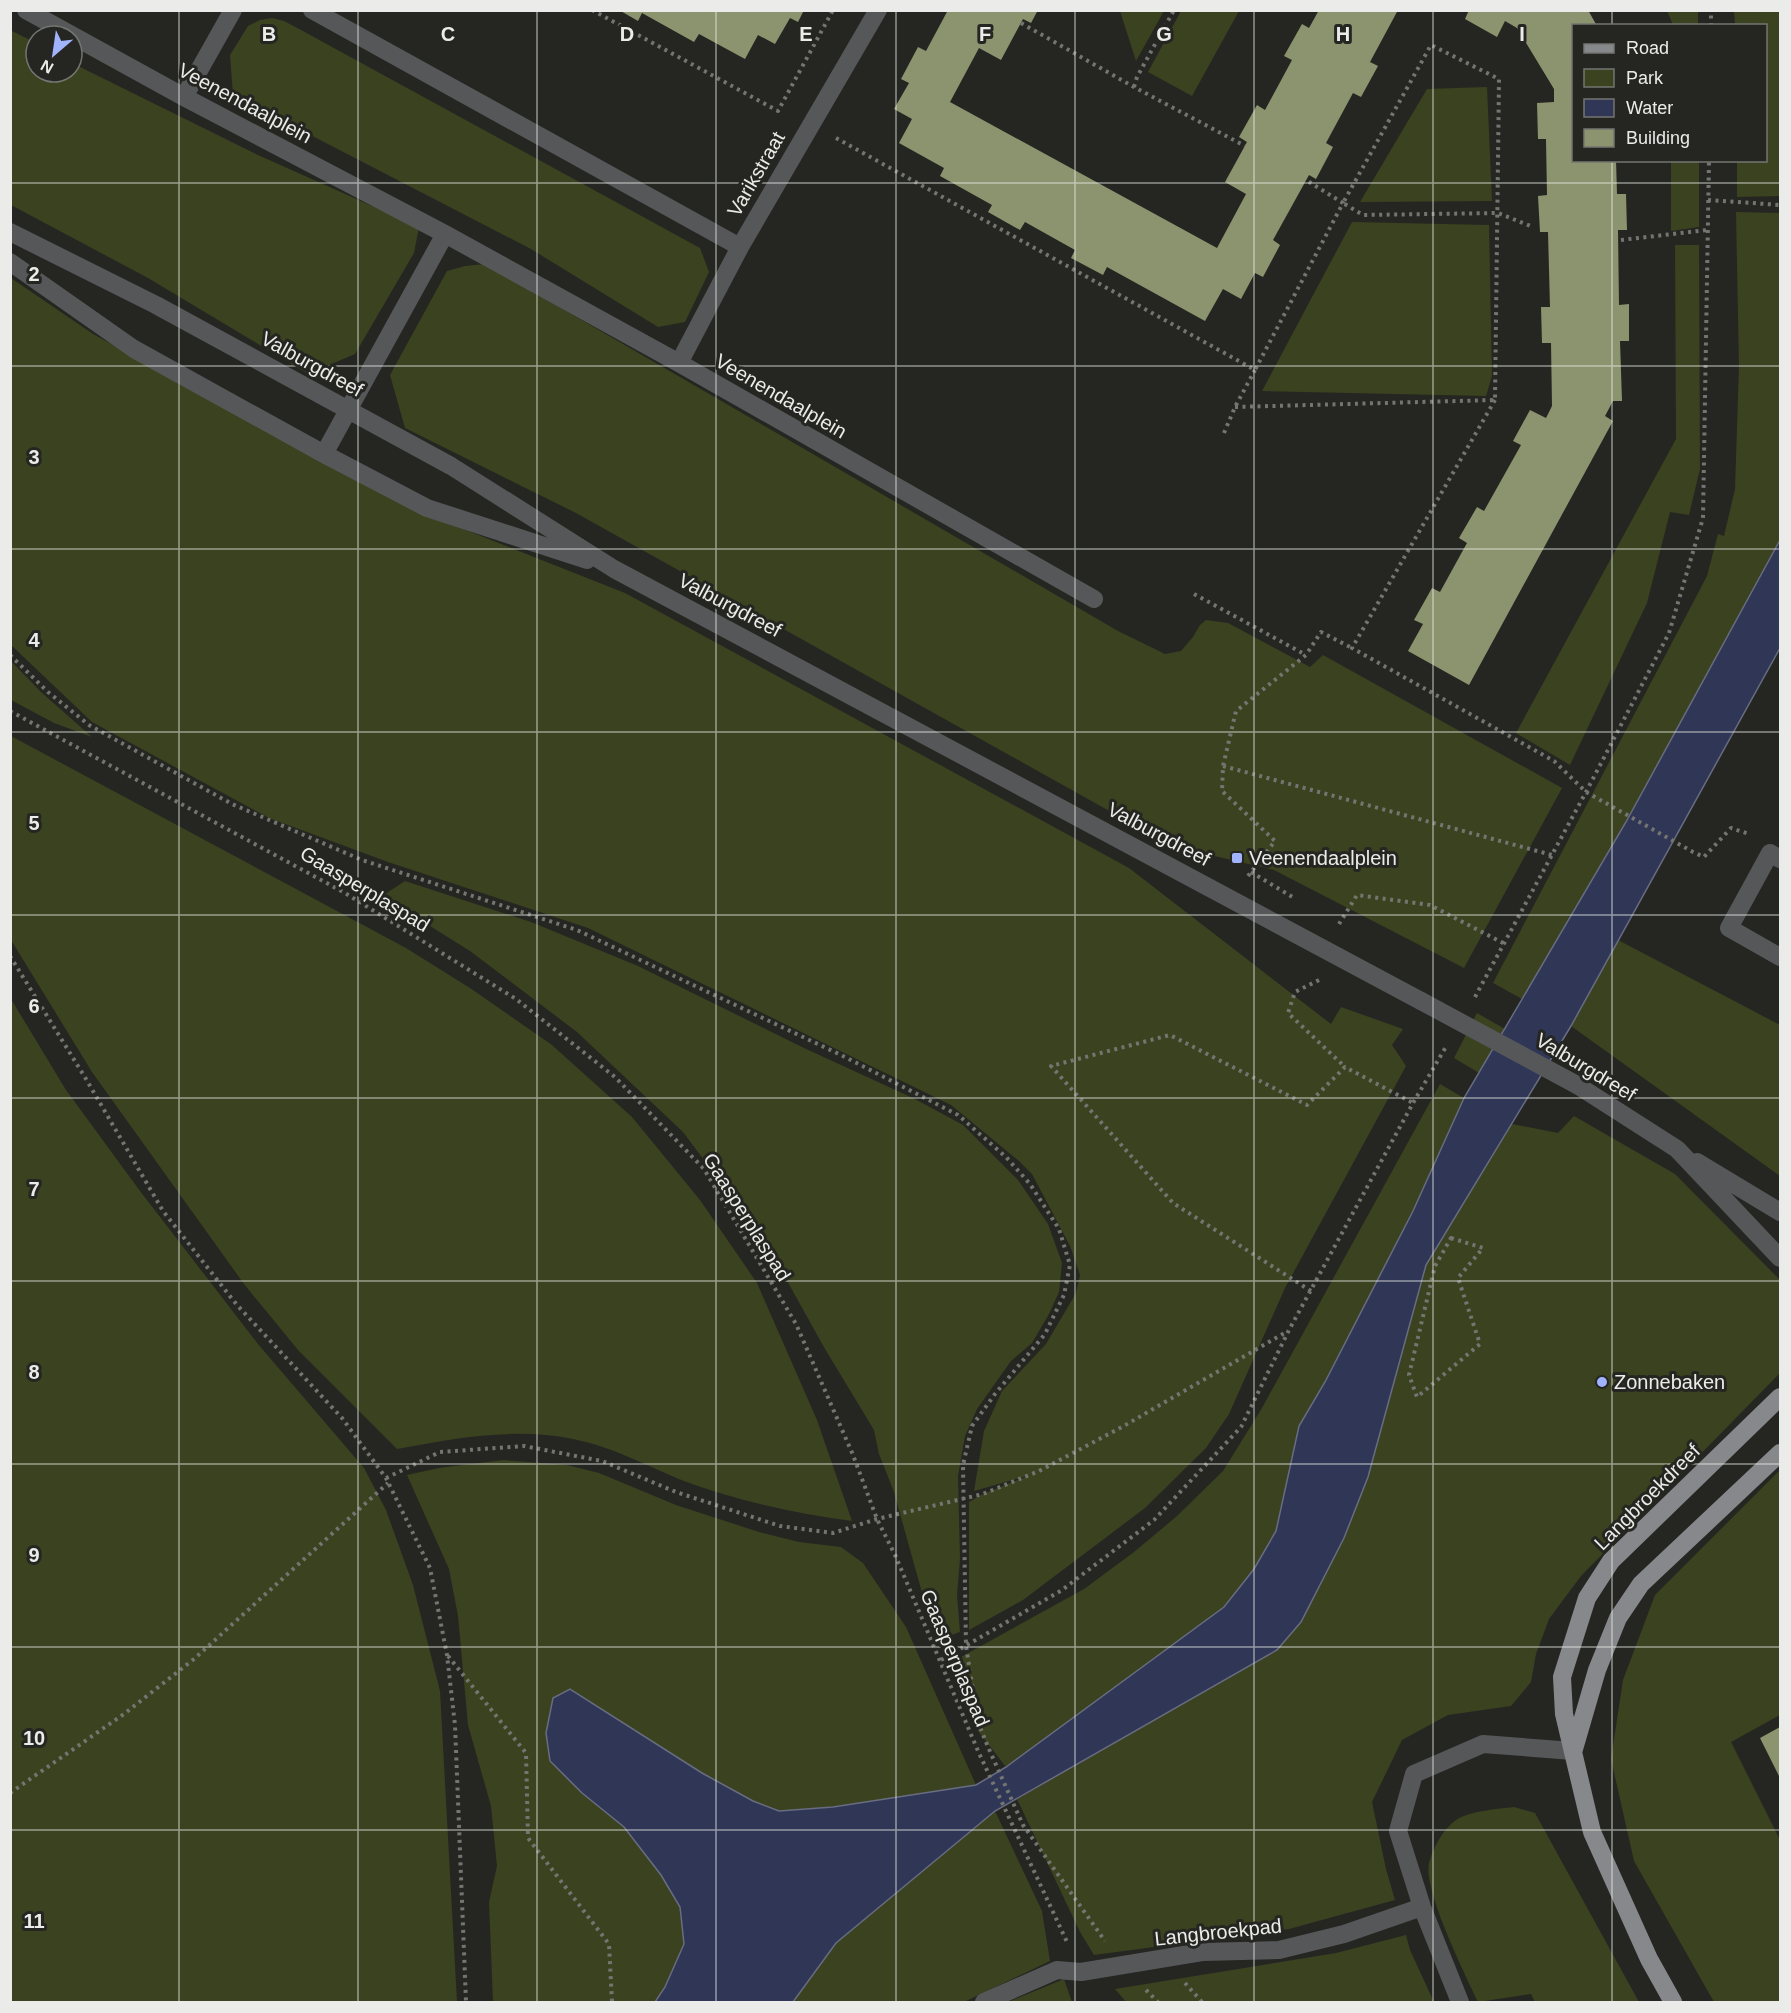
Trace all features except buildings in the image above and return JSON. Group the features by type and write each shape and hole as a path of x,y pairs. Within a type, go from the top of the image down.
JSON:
{"main road":[{"name":"Langbroekdreef","path":"1673,2002 1649,1959 1592,1832 1564,1714 1562,1677 1587,1598 1611,1561 1780,1397"},
{"name":"Langbroekdreef","path":"1573,1751 1597,1670 1618,1618 1641,1584 1780,1453"}],"street":[{"name":"Veenendaalplein","path":"26,10 184,97 444,234 678,363 1094,599"},
{"path":"184,97 233,10"},
{"path":"312,10 740,247"},
{"name":"Varikstraat","path":"678,363 740,247 878,10"},
{"name":"Valburgdreef","path":"10,232 156,305 451,466 614,569 1577,1085 1780,1212"},
{"path":"324,454 444,234"},
{"name":"Valburgdreef","path":"10,262 134,349 427,508 614,569"},
{"path":"1775,856 1729,928 1780,957"},
{"name":"Valburgdreef","path":"1677,1149 1780,1258"},
{"path":"1460,2002 1422,1907 1398,1831 1414,1774 1483,1744 1573,1751"},
{"name":"Langbroekpad","path":"984,2002 1057,1970 1081,1972 1202,1952 1279,1950 1344,1934 1422,1907"}],"path":[{"path":"592,10 778,111 833,10"},
{"path":"1134,87 1137,77 1174,10"},
{"path":"1021,23 1245,146"},
{"path":"1224,433 1235,407 1343,203 1431,45 1499,79 1495,400 1352,648"},
{"path":"835,138 1256,370"},
{"path":"1470,1006 1669,633 1703,518 1709,162"},
{"path":"1306,180 1363,215 1498,213 1533,227"},
{"path":"1708,200 1780,205"},
{"path":"1621,240 1707,230"},
{"path":"1235,407 1495,400"},
{"path":"1194,594 1306,655"},
{"path":"1231,898 1275,841 1222,791 1224,766 1236,711 1306,655 1321,632 1554,761 1586,792 1693,852 1704,857 1731,828 1751,835 1775,856"},
{"path":"10,655 48,692 89,725 232,804 362,860 577,930 841,1055 958,1115 1006,1157 1030,1184 1059,1229 1070,1265 1064,1295 1045,1334 995,1394 972,1426 963,1465 966,1646 978,1722 1023,1825 1123,1966 1158,2002"},
{"name":"Gaasperplaspad","path":"10,711 345,893 516,999 615,1077 704,1169 790,1314 853,1455 877,1519 896,1557 978,1751 1081,1972"},
{"path":"1224,766 1552,855"},
{"path":"1251,872 1300,902"},
{"path":"1330,919 1340,925 1357,895 1430,905 1505,944"},
{"path":"10,956 163,1211 237,1305 342,1418 387,1480 430,1568 447,1655 455,1725 466,2002"},
{"path":"1351,965 1295,992 1288,1013 1345,1067 1413,1103"},
{"path":"1311,1291 1173,1203 1052,1066 1170,1035 1307,1105 1345,1067"},
{"path":"940,1660 1062,1590 1154,1520 1241,1427 1289,1329 1413,1103 1453,1035"},
{"path":"1451,1238 1483,1248 1458,1278 1480,1344 1417,1397 1409,1376 1435,1266 1451,1238"},
{"path":"10,1793 124,1714 194,1659 387,1480 441,1452 524,1446 602,1461 676,1492 780,1526 833,1533 877,1519 983,1494 1039,1471 1122,1427 1289,1329"},
{"path":"447,1655 526,1753 528,1838 609,1944 612,2002"}],"green space":[{"path":"1120,11 1164,11 1136,61"},
{"path":"1181,11 1239,11 1192,96 1148,72"},
{"path":"1667,11 1698,11 1698,24 1673,24"},
{"path":"1734,11 1780,11 1780,196 1737,197 1737,162 1767,162 1767,24 1735,24"},
{"path":"272,18 284,21 301,30 700,248 709,272 685,322 658,327 531,249 233,95 230,55 248,26 260,20"},
{"path":"10,30 24,37 24,84 84,84 84,69 258,155 419,227 414,253 355,354 308,374 148,278 11,205"},
{"path":"1487,87 1492,201 1360,202 1427,89"},
{"path":"1671,162 1699,162 1699,227 1671,231"},
{"path":"1736,212 1780,213 1780,540 1626,822 1522,999 1493,983 1707,576 1718,534 1724,536 1735,489 1739,366"},
{"path":"1352,222 1489,225 1492,376 1486,396 1262,391"},
{"path":"1675,245 1699,245 1700,469 1689,515 1670,512 1647,603 1570,765 1516,733 1676,439"},
{"path":"485,264 1118,631 1165,654 1181,651 1206,620 1228,623 1310,667 1323,655 1562,788 1464,968 1274,870 1172,846 576,513 405,428 390,375 447,271"},
{"path":"11,278 93,334 423,513 625,593 1129,868 1331,1024 1341,1007 1403,1029 1392,1045 1406,1066 1285,1288 1229,1414 1206,1448 1145,1508 1023,1600 969,1630 969,1502 1030,1475 974,1491 984,1431 1002,1391 1046,1344 1076,1293 1080,1275 1070,1246 1032,1174 951,1105 588,928 388,862 269,818 92,722 11,645"},
{"path":"10,660 41,692 92,737 54,723 11,700"},
{"path":"11,736 406,948 470,988 552,1045 632,1117 700,1200 757,1283 817,1420 852,1521 788,1511 725,1495 684,1481 630,1457 573,1439 529,1434 485,1435 397,1449 298,1350 244,1284 92,1072 11,940"},
{"path":"405,881 531,922 638,966 804,1048 915,1099 963,1125 1018,1180 1048,1224 1062,1263 1059,1292 1032,1343 1011,1361 977,1409 965,1436 958,1476 960,1559 957,1595 960,1632 938,1640 931,1625 894,1492 879,1454 874,1430 825,1349 766,1243 683,1132 577,1032 470,951 382,896"},
{"path":"1618,940 1780,1025 1780,1176 1571,1026"},
{"path":"11,999 66,1090 140,1191 258,1344 364,1468 386,1510 413,1585 440,1691 457,2002 11,2002"},
{"path":"1477,1013 1505,1029 1479,1073 1454,1058"},
{"path":"1440,1084 1464,1098 1413,1211 1300,1426 1276,1531 1254,1569 1224,1607 1006,1767 975,1727 958,1690 961,1657 1084,1589 1177,1516 1223,1471 1262,1408"},
{"path":"1574,1116 1675,1174 1780,1280 1780,1373 1581,1576 1549,1619 1536,1654 1531,1682 1511,1706 1448,1715 1402,1740 1372,1802 1395,1900 1289,1929 1094,1955 1080,1932 1017,1799 1277,1650 1301,1622 1344,1538 1368,1477 1426,1265 1512,1124 1558,1133"},
{"path":"503,1460 567,1465 599,1473 676,1505 759,1532 799,1542 841,1547 863,1563 906,1627 976,1785 833,1807 779,1811 753,1801 702,1773 570,1689 582,1793 624,1827 661,1875 680,1907 684,1944 665,1987 655,2002 493,2002 489,1902 497,1866 491,1806 468,1725 458,1616 449,1569 407,1475 439,1468"},
{"path":"1780,1470 1780,1715 1731,1742 1780,1840 1780,2002 1714,2002 1634,1861 1611,1759 1623,1680 1655,1595"},
{"path":"1514,1807 1535,1813 1639,2002 1535,2002 1531,1994 1478,2002 1438,1911 1429,1876 1429,1863 1439,1839 1456,1820 1476,1812"},
{"path":"995,1811 1042,1911 1050,1961 964,2002 793,2002 836,1943"},
{"path":"1406,1935 1410,1950 1434,2002 1126,2002 1115,1989 1336,1953"},
{"path":"1064,1979 1072,2002 1008,2002"}],"water":[{"path":"1780,540 1780,648 1571,1026 1426,1265 1368,1477 1344,1538 1301,1622 1277,1650 995,1811 836,1943 793,2002 655,2002 665,1987 684,1944 680,1907 661,1875 624,1827 582,1793 550,1761 546,1733 553,1698 570,1689 702,1773 753,1801 779,1811 833,1807 976,1785 1006,1767 1224,1607 1254,1569 1276,1531 1299,1426 1325,1382 1413,1211 1464,1098 1626,822"}],"place":[{"name":"Veenendaalplein","path":"1237,858"},
{"name":"Zonnebaken","path":"1602,1382"}]}
